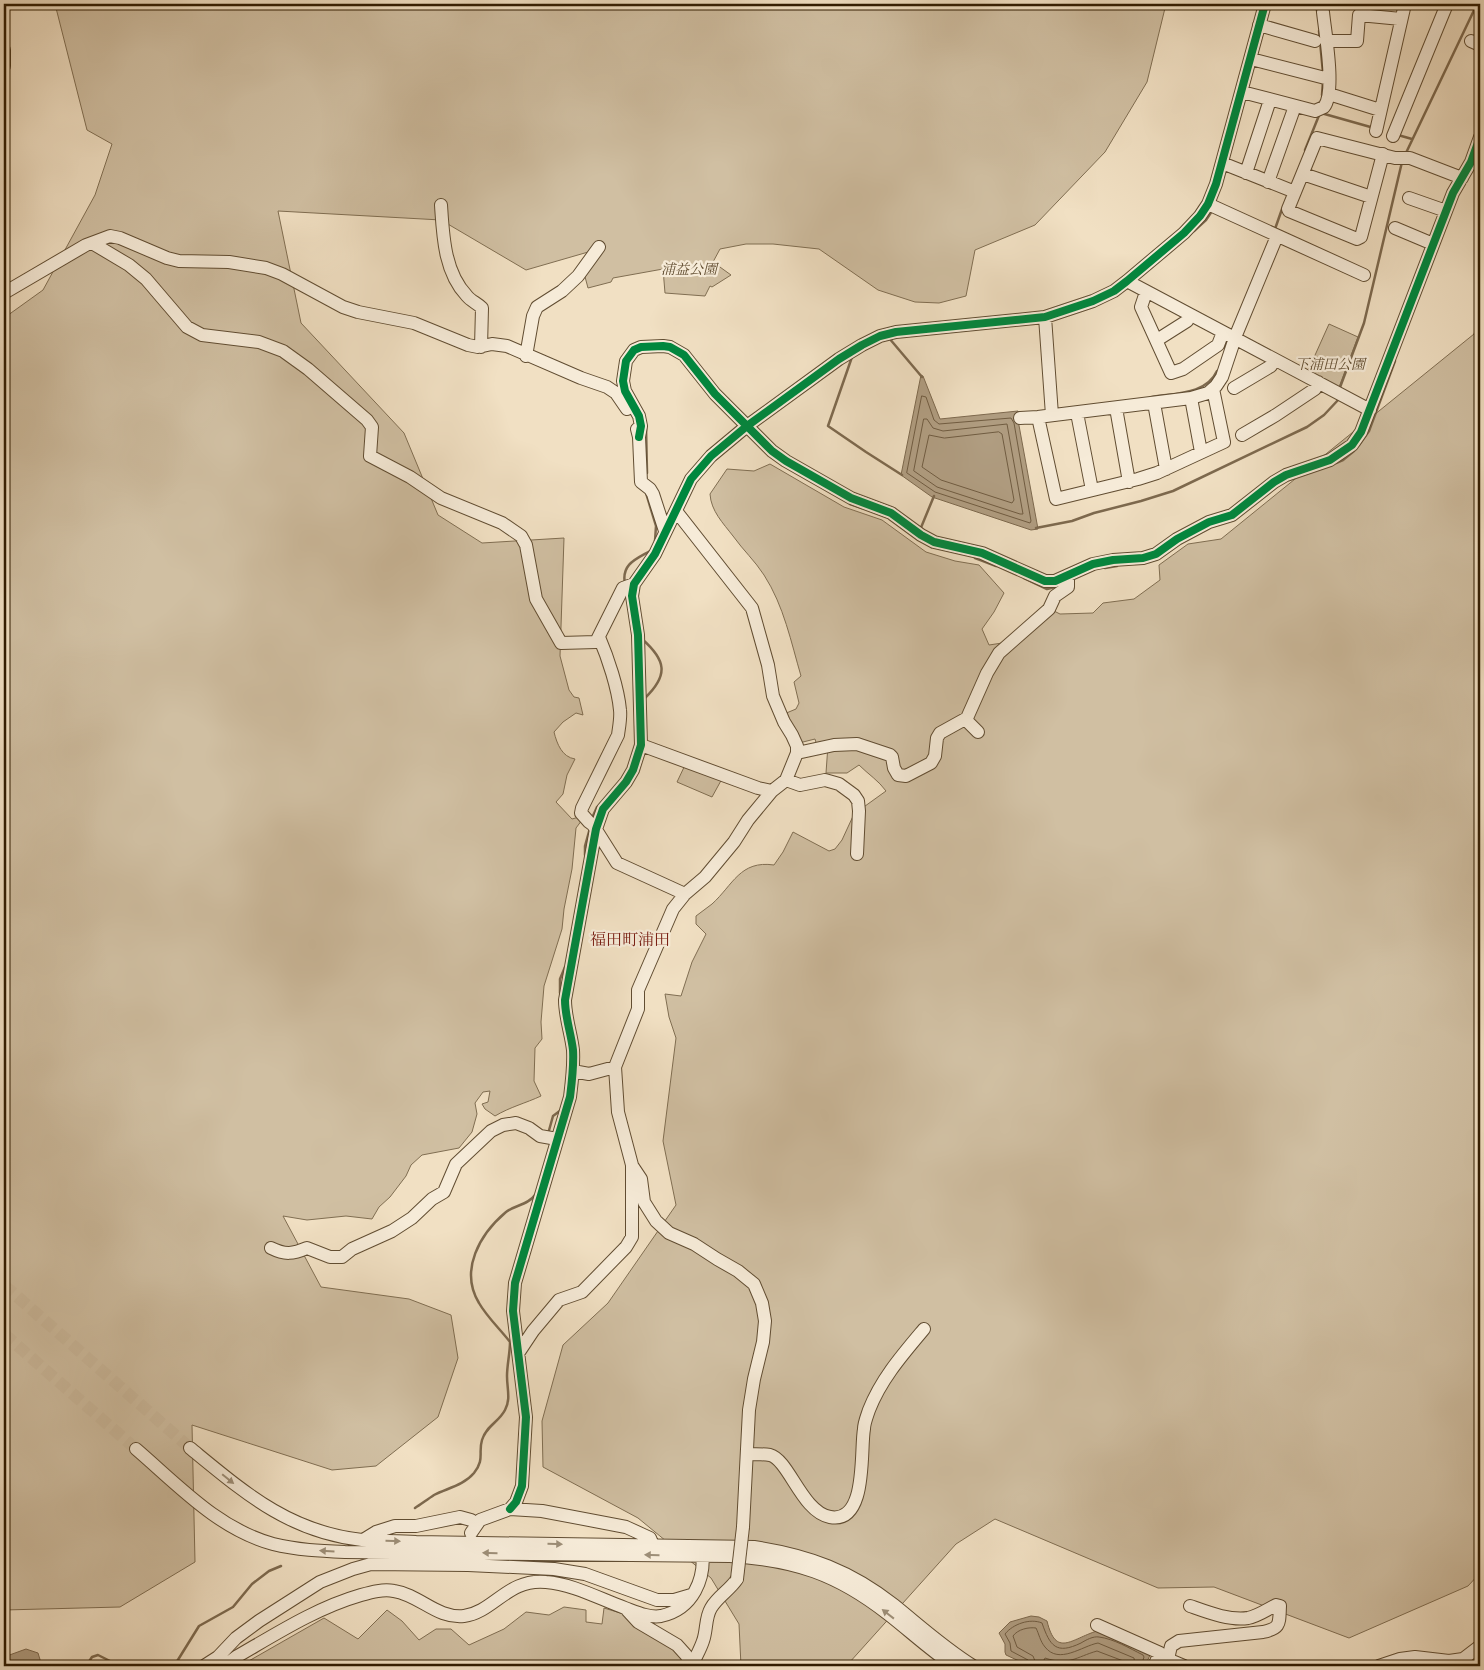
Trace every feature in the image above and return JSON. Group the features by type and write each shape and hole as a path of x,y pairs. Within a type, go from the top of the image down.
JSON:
{"street":[{"path":"92,243 129,265 146,279 188,327 202,335 259,342 283,351 308,369 367,420 372,427 370,456 410,477 441,498 502,523 522,536 526,545 536,599 561,643 596,642 628,586 655,554 683,494 696,473 711,456 747,426 839,359 862,344 880,336 896,332 1045,318 1093,301 1130,283 1184,233 1211,206 1216,184 1225,164 1265,4"},
{"path":"1376,129 1405,4"},
{"path":"1394,134 1447,4"},
{"path":"1242,92 1315,111 1321,108 1329,94 1320,41 1323,12"},
{"path":"1260,25 1320,41 1357,41 1359,15 1401,19"},
{"path":"4,50 4,66"},
{"path":"1251,59 1325,79"},
{"path":"1329,94 1401,114"},
{"path":"1246,173 1270,100"},
{"path":"1268,182 1295,106"},
{"path":"665,531 653,494 640,479 639,437 641,426 639,416 625,391 623,381 626,361 634,350 641,347 663,346 678,350 715,394 772,451 786,461 852,498 892,513 921,536 934,542 982,553 1044,581 1055,582 1093,564 1143,558 1156,554 1193,530 1209,522 1232,515 1274,482 1286,475 1330,460 1352,445 1361,432 1370,410 1452,193 1471,162 1480,137"},
{"path":"1383,154 1361,237 1357,239 1289,211 1292,191 1302,174 1317,138 1403,158 1462,178"},
{"path":"1225,164 1292,191"},
{"path":"1302,174 1371,197"},
{"path":"1409,198 1446,211"},
{"path":"441,205 443,234 451,270 459,286 468,297 482,308 481,346"},
{"path":"1211,206 1364,275"},
{"path":"1395,228 1433,244"},
{"path":"1020,418 1038,417 1051,411 1077,413 1191,398 1202,396 1213,389 1222,377 1229,337 1274,235"},
{"path":"4,293 70,254 110,236 120,238 167,258 179,261 229,262 266,268 282,274 343,307 358,312 414,323 468,345 501,344 580,378 607,387 616,393 631,414 639,437"},
{"path":"526,356 533,316 537,307 562,291 578,276 600,247"},
{"path":"1130,283 1145,295 1370,410"},
{"path":"1145,295 1141,307 1171,373 1183,369 1229,337"},
{"path":"1157,340 1189,317"},
{"path":"1045,318 1051,411"},
{"path":"1234,388 1273,362"},
{"path":"1242,435 1276,415 1317,384"},
{"path":"1038,417 1056,499 1129,482 1166,469 1224,442 1213,389"},
{"path":"1191,398 1202,452"},
{"path":"1154,403 1166,469"},
{"path":"1116,408 1129,482"},
{"path":"1077,413 1092,490"},
{"path":"519,1352 559,1300 582,1292 626,1247 633,1231 632,1165 618,1112 615,1067 638,1009 638,990 673,909 685,894 705,877 734,842 748,820 772,792 786,780 797,753 797,746 773,696 768,665 752,608 676,511"},
{"path":"797,753 834,745 857,744 892,756 894,768 898,775 906,776 931,763 935,756 937,738 940,733 967,718 999,653 1049,609 1056,596 1068,586 1068,575"},
{"path":"510,1509 519,1496 522,1486 526,1417 513,1311 515,1283 551,1138 570,1097 573,1050 565,1010 565,1000 593,825 603,809 626,782 633,770 641,745 638,721 641,702 638,637 632,596 628,586"},
{"path":"599,637 608,658 620,710 618,735 582,808 582,813 593,825 617,863 685,894"},
{"path":"620,710 638,721"},
{"path":"967,718 968,722 978,732"},
{"path":"641,745 772,792"},
{"path":"786,780 800,785 825,780 838,784 854,795 858,801 859,811 857,854"},
{"path":"573,1071 589,1074 615,1067"},
{"path":"271,1248 282,1253 293,1254 307,1248 330,1257 342,1257 352,1249 392,1231 412,1218 432,1198 444,1192 456,1164 491,1131 502,1125 516,1123 529,1128 540,1136 551,1138"},
{"path":"632,1165 641,1179 644,1202 656,1221 669,1233 694,1244 738,1271 754,1284 762,1303 766,1321 749,1410 743,1528 737,1579 734,1585 720,1596 712,1607 706,1623 703,1642 692,1666"},
{"path":"748,1454 772,1456 782,1464 803,1496 820,1512 831,1517 843,1515 850,1511 855,1503 862,1472 864,1428 869,1411 880,1387 894,1366 924,1329"},
{"path":"190,1448 254,1500 299,1524 334,1535 363,1540 652,1545 794,1564 817,1571 842,1582 863,1595 954,1666"},
{"path":"136,1449 222,1521 255,1537 304,1550 345,1552 703,1551 754,1547 777,1550 820,1562 869,1587 894,1605 946,1649 973,1666"},
{"path":"522,1486 531,1502 542,1511"},
{"path":"363,1540 376,1532 395,1526 416,1526 460,1517 471,1520 474,1528 491,1515 510,1509 542,1511 626,1527 650,1538 652,1545"},
{"path":"224,1666 236,1657 321,1608 385,1590 400,1592 446,1615 466,1616 478,1611 514,1587 530,1582 545,1582 576,1590 644,1614 660,1616 679,1608 694,1595 703,1572 703,1551"},
{"path":"204,1666 218,1657 236,1638 259,1621 320,1582 370,1564 468,1563 554,1569 578,1573 658,1600 674,1600 694,1595"},
{"path":"1160,1662 1171,1646 1179,1641 1263,1632 1278,1626 1280,1606 1276,1605 1246,1619 1217,1615 1190,1606"},
{"path":"625,1608 638,1622 677,1645 686,1654 692,1666"},
{"path":"1097,1625 1160,1653 1160,1662"},
{"path":"1379,1666 1400,1659 1415,1657 1449,1661 1463,1659 1480,1646"},
{"path":"1160,1662 1184,1666"}],"green space":[{"name":"浦益公園","path":"55,4 1166,4 1147,82 1105,152 1035,225 975,250 966,296 939,303 915,302 878,290 819,249 773,244 746,244 720,249 713,262 731,275 712,287 710,286 705,296 665,293 663,269 613,278 611,282 588,288 584,273 602,248 526,270 441,220 278,211 301,323 404,433 438,515 482,543 564,538 560,656 569,690 574,697 579,698 583,715 576,713 563,722 554,732 563,753 575,759 567,775 563,794 556,802 572,819 579,817 582,820 576,828 572,869 562,929 544,986 541,1022 542,1039 535,1048 534,1081 541,1096 495,1116 485,1109 482,1104 488,1102 490,1091 483,1092 475,1103 477,1114 472,1132 459,1148 422,1155 411,1165 406,1176 390,1197 379,1207 372,1219 346,1216 307,1220 283,1216 321,1287 409,1299 451,1315 458,1358 438,1417 376,1466 332,1470 192,1425 195,1562 120,1607 4,1610 4,318 43,290 95,195 112,144 87,130"},
{"path":"1480,313 1480,1573 1468,1586 1349,1638 1214,1587 1158,1588 995,1519 956,1544 849,1663 741,1666 739,1624 711,1578 638,1518 543,1467 542,1421 563,1345 608,1303 676,1205 663,1141 676,1038 669,1017 665,994 681,996 692,962 706,934 696,924 696,916 712,904 745,870 762,864 774,865 793,832 829,851 835,849 842,840 854,814 886,791 859,765 847,773 826,773 828,745 817,746 815,739 799,743 784,714 796,709 799,703 794,682 801,676 782,612 764,575 718,516 710,494 727,469 754,471 770,464 844,507 882,520 926,552 955,561 979,565 1004,593 982,629 989,645 1022,640 1052,610 1060,614 1093,613 1103,603 1134,599 1160,580 1159,565 1188,544 1221,539 1474,334"},
{"name":"下浦田公園","path":"1329,324 1358,337 1338,390 1307,373"},
{"path":"686,763 723,777 712,797 677,782"},
{"path":"564,1607 586,1610 586,1622 602,1624 604,1608 627,1615 674,1648 688,1666 240,1666 324,1618 358,1639 387,1610 402,1621 419,1640 436,1629 451,1629 469,1645 504,1629 526,1612 549,1615"}],"water":[{"path":"921,375 940,419 1018,411 1020,414 1018,420 1038,529 1031,530 932,497 901,475"},
{"path":"1031,1616 1047,1621 1055,1639 1060,1643 1066,1643 1097,1631 1151,1653 1145,1666 1030,1666 1006,1655 1005,1644 999,1633 1010,1622"},
{"path":"26,1649 38,1653 42,1666 4,1666 4,1657"}],"waterway":[{"path":"1317,4 1317,11"},
{"path":"1405,155 1477,4"},
{"path":"1319,31 1323,73"},
{"path":"1322,95 1323,81"},
{"path":"1305,150 1320,113"},
{"path":"1321,113 1374,128"},
{"path":"1398,135 1412,139"},
{"path":"1339,390 1364,323 1402,162"},
{"path":"1275,229 1282,209"},
{"path":"1194,231 1206,220 1212,211"},
{"path":"889,338 922,377"},
{"path":"852,357 828,426 902,475"},
{"path":"1359,445 1369,431 1395,361"},
{"path":"1152,397 1189,392 1197,389 1212,379 1217,371"},
{"path":"1036,528 1072,521 1173,491 1307,427 1324,415 1339,399"},
{"path":"646,426 647,473"},
{"path":"1336,463 1354,451"},
{"path":"646,493 656,526 655,541"},
{"path":"920,530 934,496"},
{"path":"850,504 862,508"},
{"path":"625,584 624,577 627,567 650,551"},
{"path":"975,558 996,566"},
{"path":"1105,568 1117,566"},
{"path":"1024,578 1047,589 1060,586"},
{"path":"642,639 656,654 662,668 658,682 645,698"},
{"path":"592,818 597,807"},
{"path":"585,855 585,846 590,828"},
{"path":"560,993 560,979 565,967"},
{"path":"548,1134 553,1116 561,1110"},
{"path":"415,1508 434,1495 466,1481 474,1473 479,1464 484,1435 507,1406 507,1372 510,1342 479,1303 473,1291 472,1266 475,1253 488,1231 506,1212 529,1201 535,1195"},
{"path":"171,1666 176,1663 199,1626 233,1607 252,1584 269,1571 281,1566"},
{"path":"86,1666 92,1657 98,1655 120,1666"}],"tunnel":[{"path":"4,1285 190,1448"},
{"path":"4,1334 136,1449"}],"cycle path":[{"path":"510,1509 516,1502 522,1486 526,1417 513,1311 515,1283 570,1097 573,1050 565,1000 596,829 603,809 626,782 633,770 641,745 638,635 632,596 634,584 655,554 691,479 711,456 747,426 839,359 880,336 896,332 1045,317 1093,301 1114,291 1184,233 1208,204 1216,184 1265,4"},
{"path":"639,437 641,426 639,416 625,391 623,381 626,361 634,350 641,347 670,347 684,355 715,394 772,451 851,498 891,513 934,542 982,553 1045,581 1055,581 1093,564 1113,560 1143,558 1156,554 1177,539 1209,522 1232,515 1274,482 1286,475 1330,460 1352,445 1361,432 1453,193 1471,162 1480,137"}],"district":[{"name":"福田町浦田","path":"630,940"}]}
